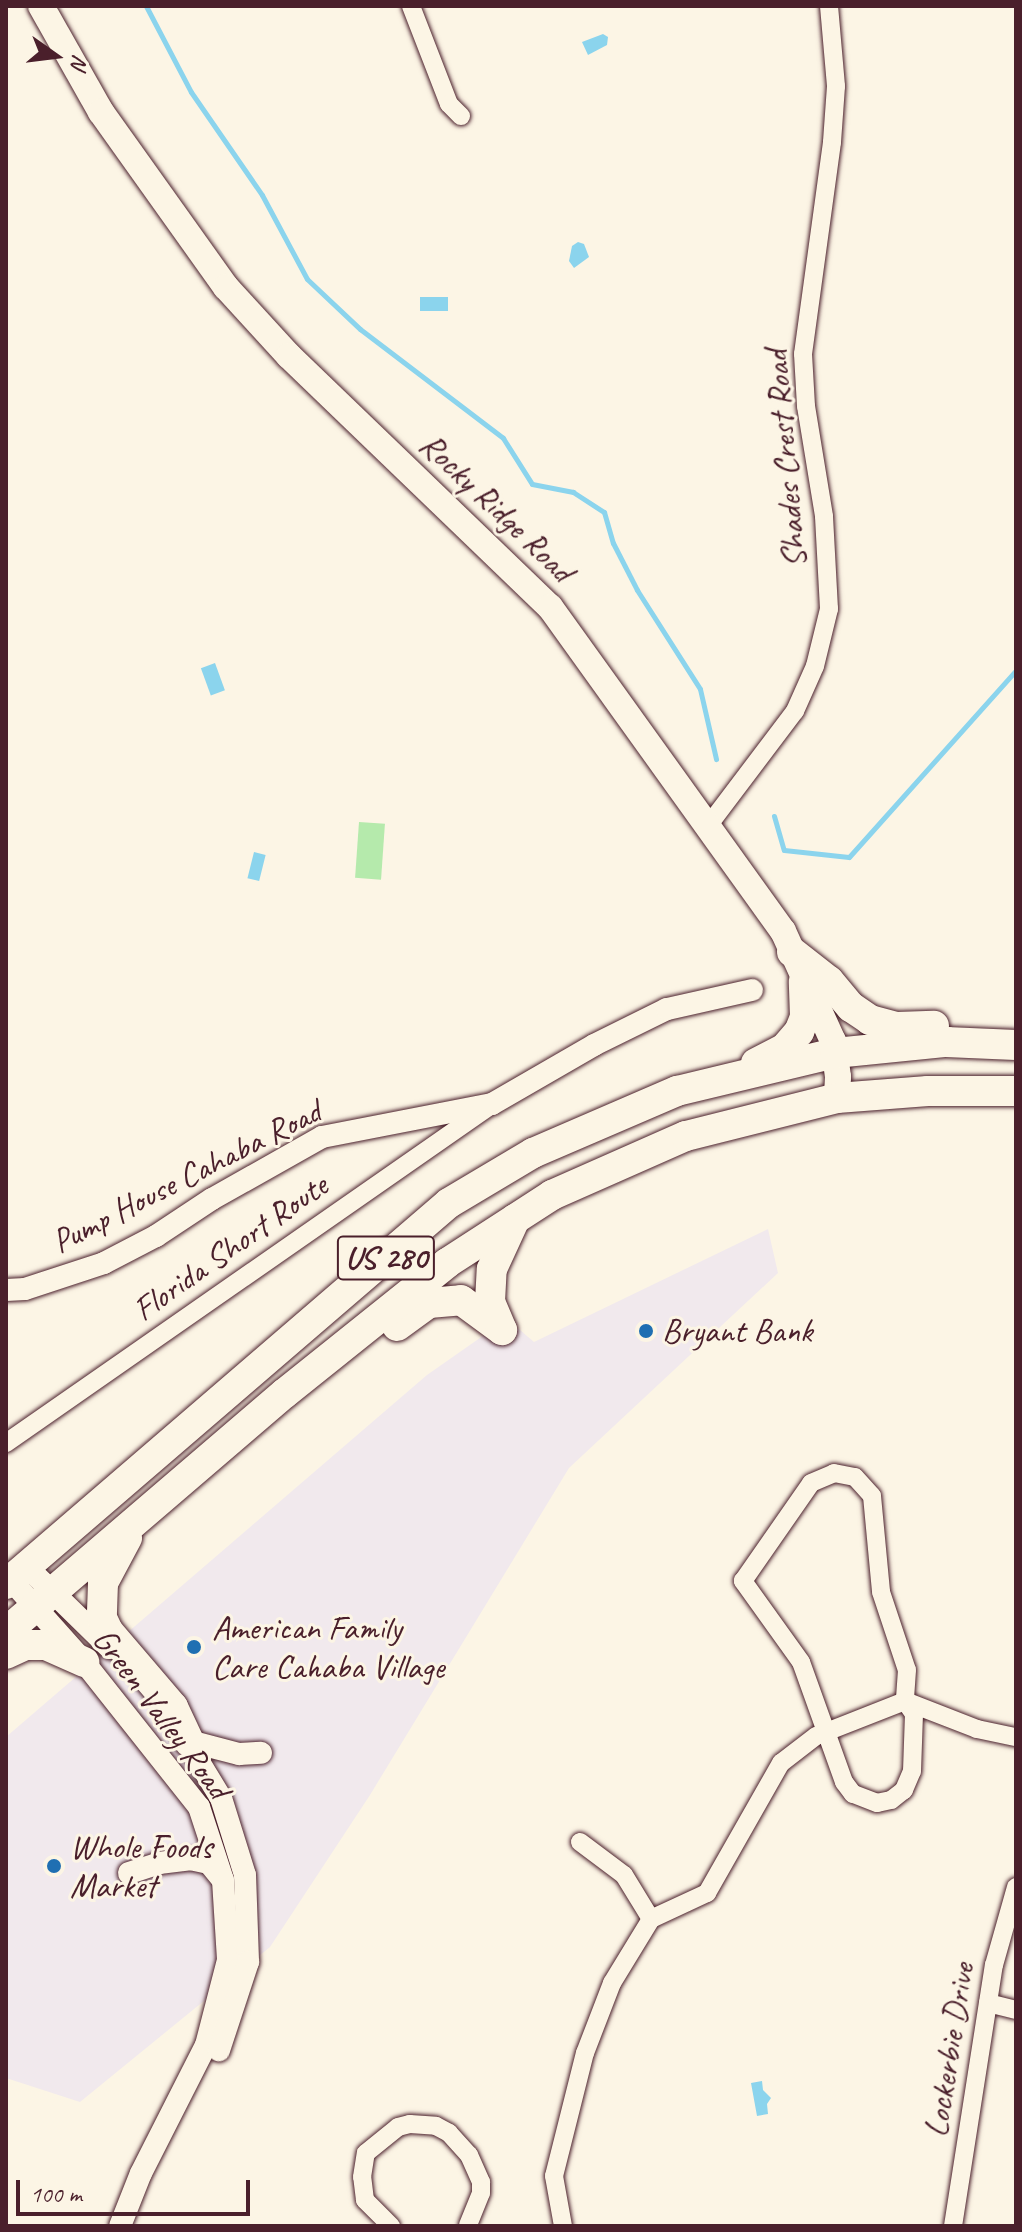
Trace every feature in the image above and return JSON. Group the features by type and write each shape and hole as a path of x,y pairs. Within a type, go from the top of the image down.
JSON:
{"highway":[{"path":"792,952 829,981 851,1007 870,1020 897,1027 1016,1028"},
{"path":"735,1077 784,1049 799,1032 805,1017 804,982"},
{"name":"US 280","path":"15,1577 449,1203 539,1151 677,1091 835,1053 946,1042 1016,1045"},
{"name":"US 280","path":"6,1632 143,1512 347,1343 447,1263 552,1195 596,1173 686,1136 837,1098 928,1091 1016,1091"},
{"path":"347,1343 384,1335 429,1303 461,1300 502,1330 490,1302 492,1269 515,1219"},
{"path":"143,1512 103,1583 102,1618 108,1631 173,1707 189,1741"},
{"path":"6,1654 25,1645 46,1645 84,1662"}],"main road":[{"name":"Rocky Ridge Road","path":"41,6 101,112 226,287 289,356 550,607 783,931 835,1053 837,1098"}],"street":[{"path":"411,6 449,104 461,116"},
{"name":"Shades Crest Road","path":"708,826 795,711 815,666 829,609 824,516 806,406 803,354 832,142 836,86 829,6"},
{"name":"Pump House Cahaba Road","path":"6,1290 39,1285 104,1263 156,1236 212,1199 322,1137 492,1104 594,1045 667,1009 752,990"},
{"name":"Florida Short Route","path":"6,1443 492,1104"},
{"path":"834,1473 855,1477 872,1496 881,1592 907,1670 905,1701 914,1714 912,1771 904,1790 891,1800 877,1803 853,1794 844,1782 830,1734 801,1662 743,1581 811,1483 834,1473"},
{"name":"Green Valley Road","path":"15,1577 109,1647 189,1741 221,1798 245,1875 248,1962 218,2052 141,2173"},
{"name":"Green Valley Road","path":"45,1600 84,1662 199,1807 223,1880 228,1960 206,2045 141,2173 120,2226"},
{"path":"563,2226 554,2176 585,2053 612,1983 651,1919 707,1893 781,1763 816,1736 830,1734 905,1701 977,1729 1016,1737"},
{"path":"189,1741 239,1754 261,1753"},
{"path":"580,1842 624,1875 651,1919"},
{"path":"129,1873 159,1863 190,1859 209,1863 223,1880"},
{"name":"Lockerbie Drive","path":"953,2226 988,2003 1003,1926 1015,1896"},
{"path":"988,2003 1016,2010"},
{"path":"391,2226 378,2217 365,2200 362,2177 366,2153 398,2127 410,2124 436,2126 449,2133 469,2155 481,2182 481,2193 470,2225"}],"shaded area":[{"path":"768,1229 778,1273 569,1468 370,1795 270,1947 80,2102 6,2078 6,1737 427,1375 507,1319 534,1342"}],"green space":[{"path":"359,822 385,824 381,880 355,878"}],"water":[{"path":"603,34 608,37 607,45 588,55 582,42"},
{"path":"578,242 584,244 589,257 574,268 569,261 572,246"},
{"path":"420,297 448,297 448,311 420,311"},
{"path":"215,663 225,690 211,695 201,668"},
{"path":"254,852 266,855 259,881 247,878"},
{"path":"762,2081 763,2090 771,2098 767,2104 768,2114 757,2116 751,2083"}],"waterway":[{"path":"146,6 191,92 262,195 307,279 360,329 503,438 532,484 573,492 604,512 613,543 637,590 700,689 716,759"},
{"path":"774,816 784,850 849,857 1016,670"}],"place":[{"name":"Bryant Bank","path":"646,1331"},
{"name":"American Family Care Cahaba Village","path":"194,1647"},
{"name":"Whole Foods Market","path":"54,1866"}]}
